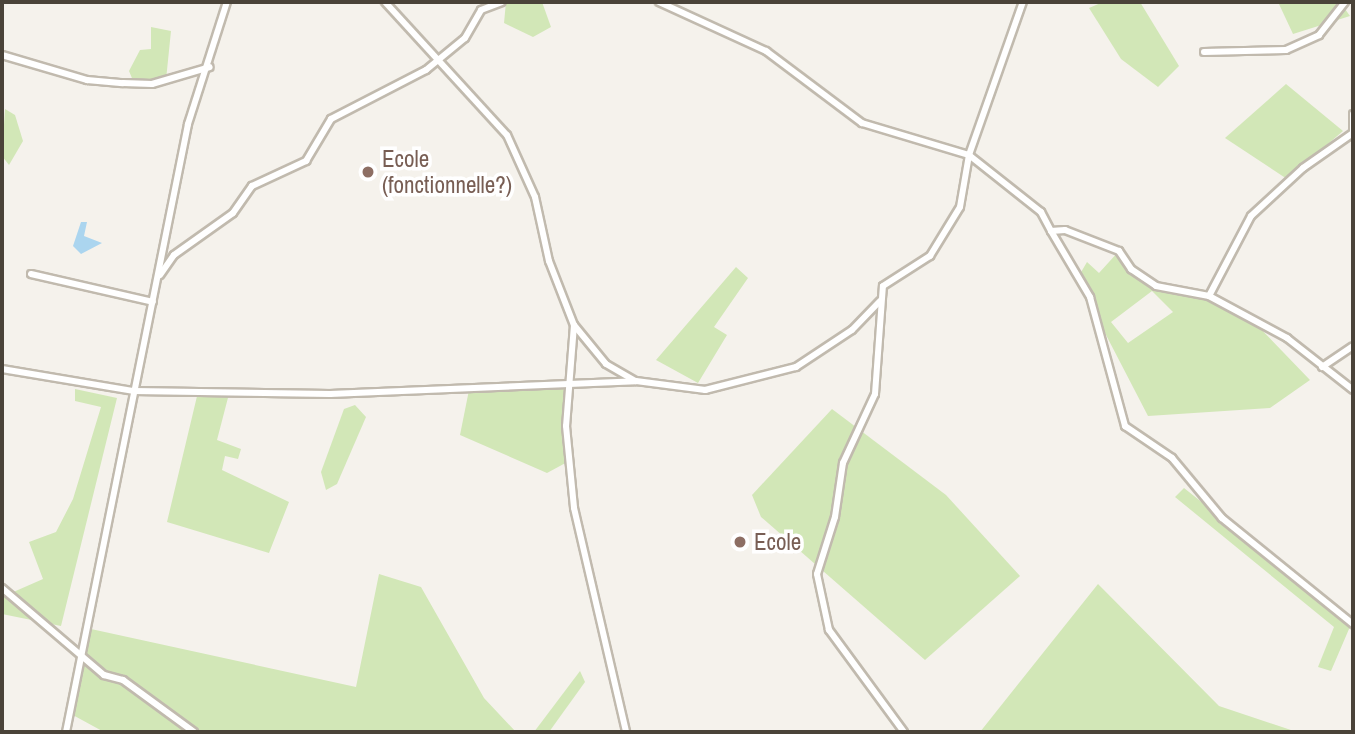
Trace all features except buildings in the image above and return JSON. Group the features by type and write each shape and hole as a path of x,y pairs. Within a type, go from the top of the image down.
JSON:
{"street":[{"path":"66,732 188,124 210,67 227,2"},
{"path":"385,2 437,57 519,157 574,325 606,364 635,381"},
{"path":"157,279 174,255 233,213 251,187 306,161 331,119 412,79 437,57 465,38 481,10 502,2"},
{"path":"659,2 766,51 862,123 969,155 1041,212 1090,297 1125,426 1172,458 1222,518 1353,624"},
{"path":"904,732 867,674 829,630 816,584 843,463 875,394 883,286 930,256 952,221 969,155 1023,2"},
{"path":"1204,52 1286,50 1320,35 1345,2"},
{"path":"2,55 87,80 123,83 152,84 210,67"},
{"path":"1209,296 1251,216 1303,168 1353,132 1353,114"},
{"path":"1051,231 1065,230 1119,251 1156,286 1209,296 1287,338 1353,390"},
{"path":"31,274 153,302"},
{"path":"2,369 134,391 330,394 635,381 705,390 778,374 842,337 881,300"},
{"path":"574,325 568,384 574,508 626,732"},
{"path":"1322,367 1353,346"},
{"path":"2,588 83,652 104,675 123,680 194,732"}],"green space":[{"path":"506,2 542,2 551,27 533,37 504,23"},
{"path":"1103,2 1140,2 1179,66 1158,87 1121,59 1089,8"},
{"path":"1278,2 1340,2 1350,16 1293,34"},
{"path":"151,27 171,31 166,80 134,83 129,71 140,50 151,49"},
{"path":"1286,84 1343,131 1287,179 1225,138"},
{"path":"5,109 15,115 23,141 9,165 2,156"},
{"path":"1119,251 1131,269 1156,286 1205,294 1255,323 1310,380 1270,408 1148,416 1077,279 1087,262 1099,273","holes":["1152,291 1173,312 1128,343 1111,322"]},
{"path":"736,267 748,278 714,327 727,335 698,383 656,360"},
{"path":"568,384 571,460 547,473 460,435 469,390"},
{"path":"75,389 117,398 61,626 2,614 2,597 43,579 29,542 56,532 73,499 101,407 75,401"},
{"path":"230,390 217,440 241,449 238,459 225,456 222,470 289,502 269,553 167,522 198,392"},
{"path":"355,405 366,417 337,484 326,490 321,472 344,409"},
{"path":"832,409 946,495 1020,576 925,660 761,517 752,495"},
{"path":"1184,488 1352,622 1331,671 1318,667 1334,627 1175,497"},
{"path":"379,574 421,587 484,698 516,732 104,732 71,714 91,629 356,687"},
{"path":"1098,584 1219,706 1297,732 980,732"},
{"path":"580,671 585,682 549,732 534,732"}],"water":[{"path":"81,222 87,222 84,236 102,243 81,254 73,246"}],"place":[{"name":"Ecole (fonctionnelle?)","path":"368,172"},
{"name":"Ecole","path":"740,542"}]}
